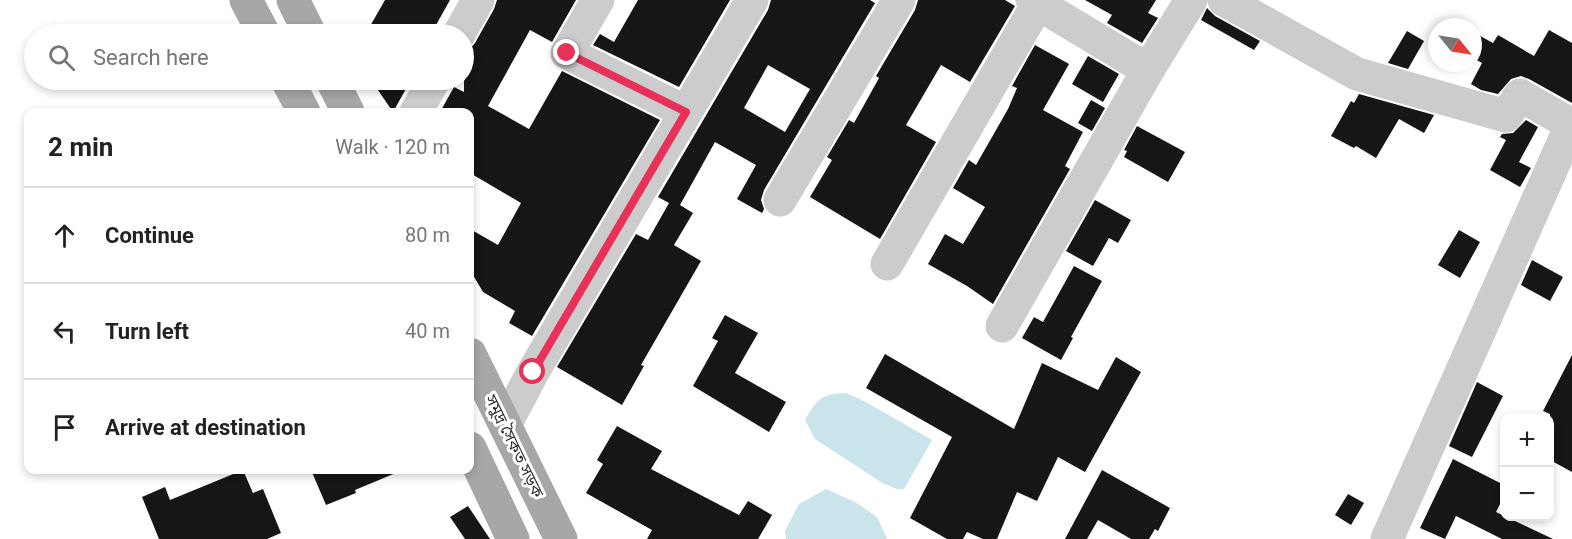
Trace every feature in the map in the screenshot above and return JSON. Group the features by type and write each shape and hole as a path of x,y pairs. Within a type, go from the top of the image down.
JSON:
{"main road":[{"path":"246,0 259,24"},
{"path":"293,0 305,24"},
{"path":"292,90 302,108"},
{"path":"337,90 346,108"},
{"name":"সমুদ্র সৈকত সড়ক","path":"474,362 561,539"},
{"path":"474,456 513,539"}],"street":[{"path":"465,24 478,0"},
{"path":"598,0 567,53 686,112"},
{"path":"506,425 533,372 752,0"},
{"path":"780,200 899,0"},
{"path":"1002,326 1148,70 1191,0"},
{"path":"1224,0 1357,74 1506,116 1520,95 1572,124 1388,539"},
{"path":"887,264 1037,1 1148,70"},
{"path":"418,108 428,90"}],"water":[{"path":"846,393 932,440 904,489 884,484 815,439 805,420 813,407 825,396"},
{"path":"826,489 855,502 877,517 887,539 786,539 785,531 799,504"}],"building":[{"path":"385,0 450,0 437,24 371,24"},
{"path":"497,0 576,0 552,42 530,30 488,106 529,129 562,71 660,120 532,336 509,323 515,311 483,292 474,277 474,231 498,245 521,203 474,175 474,108 442,108 452,90 464,92 464,90 474,90 474,44"},
{"path":"638,0 730,0 679,87 593,45 600,34 614,42"},
{"path":"771,0 870,0 875,3 764,190 761,200 764,209 762,213 737,199 756,165 715,142 680,205 693,213 674,245 701,261 641,365 644,366 622,405 557,367 636,234 648,240 669,203 658,197 768,10","holes":["768,65 810,89 785,132 744,108"]},
{"path":"918,0 1005,0 1015,6 970,82 941,65 906,125 936,142 880,239 810,197 832,160 827,157 849,120 854,123 879,78 876,76 915,10"},
{"path":"1085,0 1156,0 1148,13 1158,18 1142,43 1107,23 1112,15"},
{"path":"1207,8 1215,16 1260,41 1254,50 1201,20"},
{"path":"1549,30 1572,43 1572,103 1521,76 1511,79 1498,94 1481,90 1471,84 1477,72 1482,72 1482,37 1493,43 1498,35 1534,56"},
{"path":"1407,31 1424,41 1408,69 1388,63"},
{"path":"1035,45 1069,64 1043,110 1083,132 1065,166 1070,169 993,304 928,264 945,234 963,244 985,207 953,188 969,160 976,165 1008,109 1017,88 1012,86"},
{"path":"1088,56 1119,74 1103,102 1072,84"},
{"path":"378,90 405,90 395,108 390,108"},
{"path":"1359,94 1434,115 1424,133 1399,119 1376,158 1356,146 1354,148 1331,136 1351,101 1354,103"},
{"path":"1091,100 1105,108 1092,131 1078,123"},
{"path":"1526,120 1538,127 1519,162 1531,168 1520,187 1490,170 1506,140 1500,137 1502,134 1513,133"},
{"path":"1137,126 1185,152 1168,182 1124,157 1127,151 1124,150"},
{"path":"1095,200 1131,220 1118,243 1109,238 1093,266 1066,251"},
{"path":"1459,230 1480,242 1460,278 1438,265"},
{"path":"1532,260 1563,277 1550,301 1521,285"},
{"path":"1074,266 1102,281 1061,360 1022,338 1034,317 1043,322"},
{"path":"725,315 758,333 735,373 786,402 769,432 693,386 718,341 712,338"},
{"path":"885,354 1014,429 1042,363 1098,390 1116,357 1141,372 1085,472 1058,457 1037,501 1017,492 997,539 983,539 967,532 963,539 947,539 910,518 952,437 866,388"},
{"path":"1572,355 1572,472 1554,462 1554,413 1543,411"},
{"path":"1477,382 1503,396 1472,457 1449,446"},
{"path":"617,426 662,451 651,469 739,515 748,501 772,515 758,539 647,539 652,530 586,493 603,464 597,460"},
{"path":"1453,459 1500,483 1500,504 1496,512 1500,514 1500,521 1515,521 1553,539 1502,539 1456,516 1445,539 1420,528"},
{"path":"1102,470 1170,508 1158,531 1155,529 1149,539 1131,539 1098,520 1087,539 1065,539"},
{"path":"233,474 245,474 253,493 263,489 281,533 267,539 159,539 142,497 165,487 170,500"},
{"path":"313,474 393,474 355,490 356,493 326,505"},
{"path":"1348,494 1364,503 1351,525 1335,515"},
{"path":"468,506 490,539 465,539 450,517"}],"route":[{"path":"533,372 686,112 567,53"}]}
